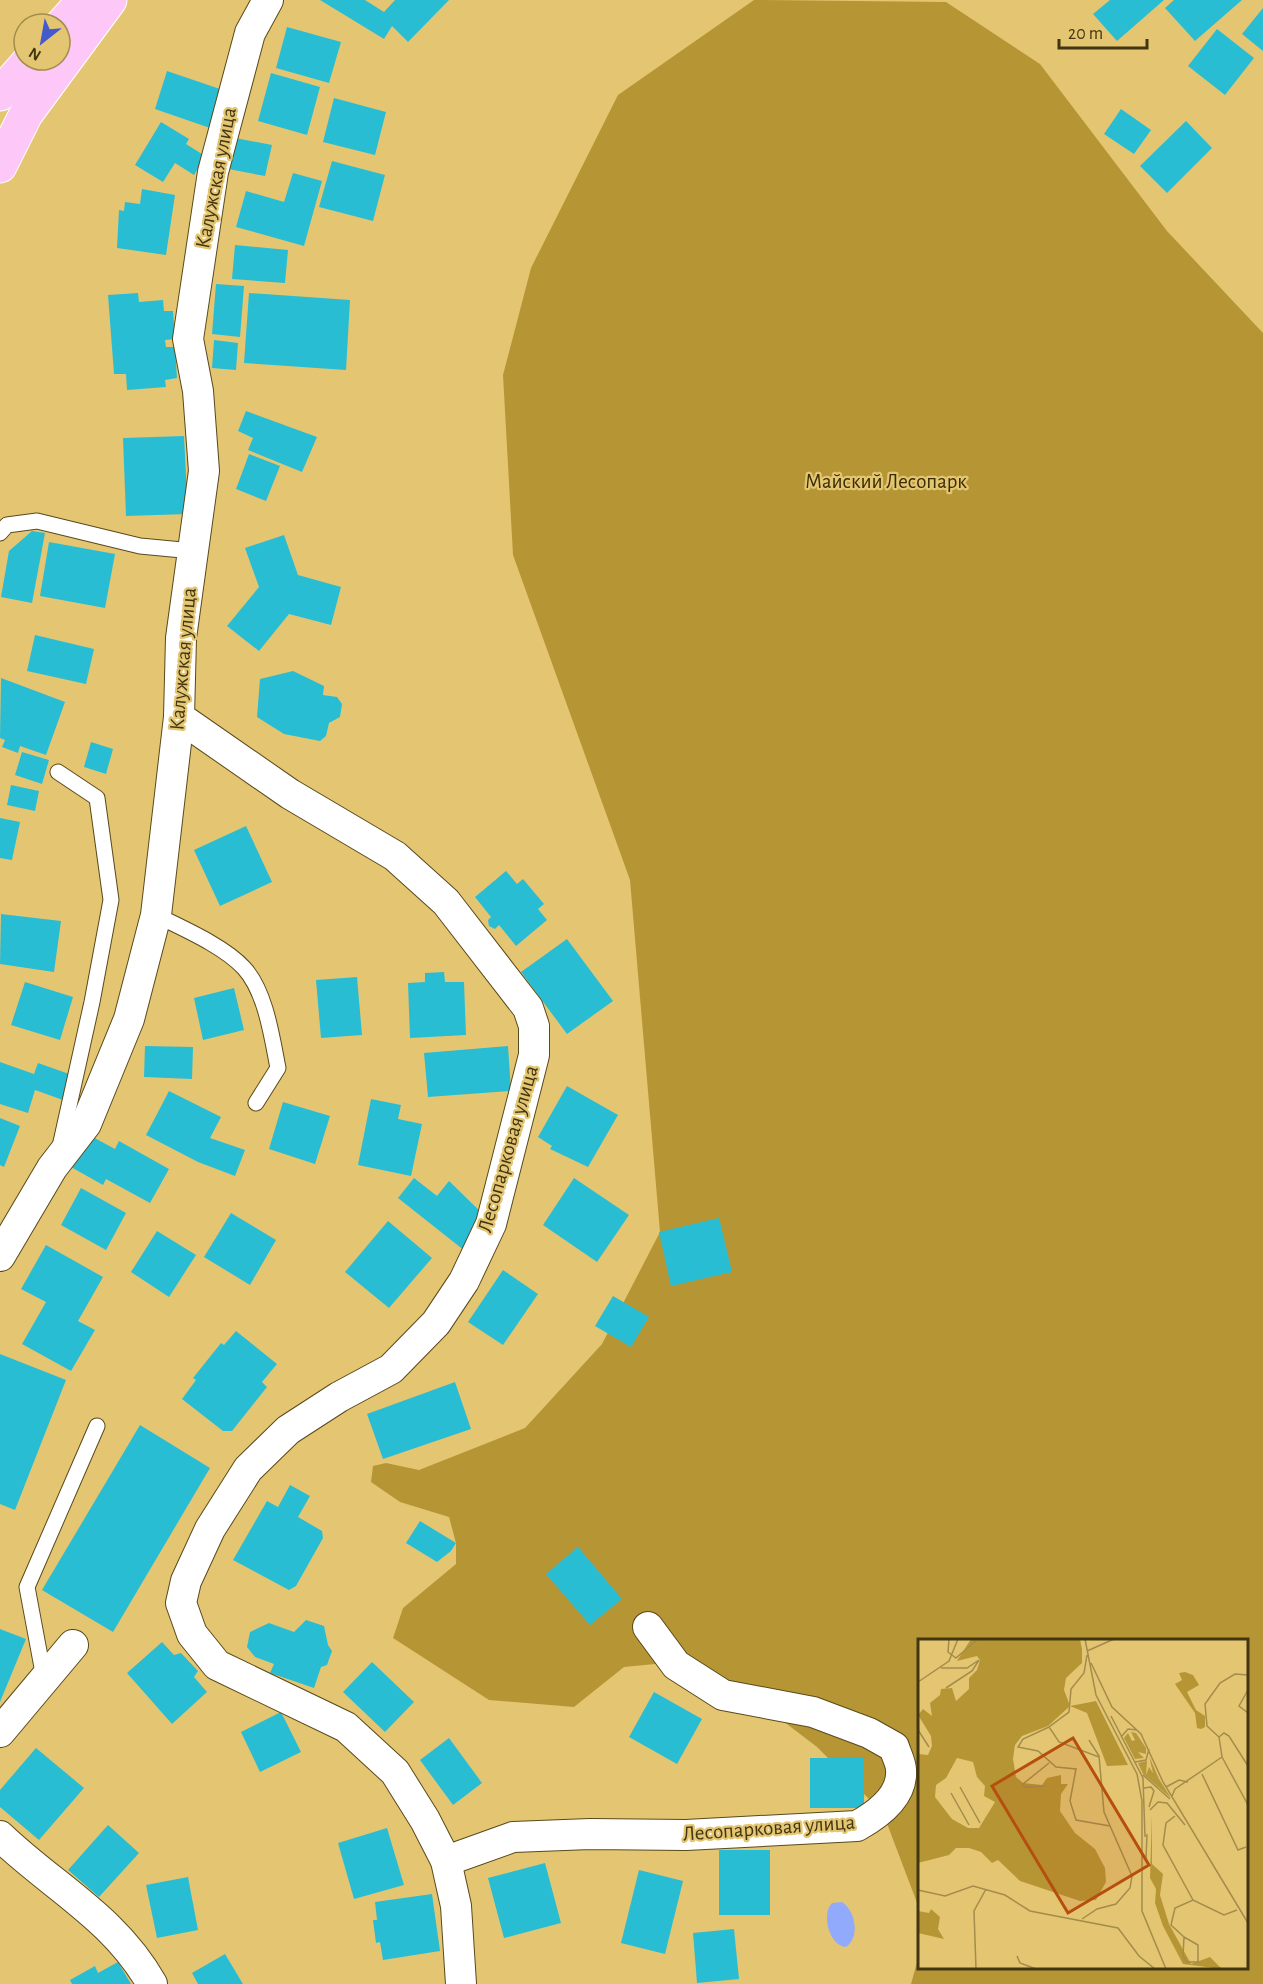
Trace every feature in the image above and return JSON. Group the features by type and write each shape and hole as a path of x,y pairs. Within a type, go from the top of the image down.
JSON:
{"main road":[{"path":"72,14 84,0"},
{"path":"0,152 110,0"},
{"path":"0,94 19,72"},
{"path":"0,166 26,114"}],"street":[{"name":"Калужская улица","path":"0,1256 52,1168 86,1124 129,1019 156,915 179,717 181,638 204,471 198,391 188,339 213,172 250,33 268,0"},
{"name":"Лесопарковая улица","path":"179,717 291,794 395,856 446,902 528,1008 534,1026 534,1055 491,1224 464,1281 436,1323 409,1347 391,1369 339,1397 288,1430 248,1468 210,1529 186,1581 181,1604 192,1634 217,1665 346,1727 395,1772 425,1820 446,1861 456,1906 461,1984"},
{"name":"Лесопарковая улица","path":"446,1861 513,1837 590,1834 686,1835 857,1826 876,1816 894,1797 902,1771 894,1747 869,1733 813,1712 723,1695 676,1665 648,1627"},
{"path":"0,1732 73,1645"},
{"path":"0,1836 18,1853 94,1912 139,1961 152,1984"}],"lane":[{"path":"0,533 7,525 37,521 140,546 193,551"},
{"path":"52,1168 66,1127 111,900 97,798 58,772"},
{"path":"156,915 201,937 244,968 266,1008 278,1068 256,1103"},
{"path":"45,1678 27,1587 97,1426"}],"green space":[{"name":"Майский Лесопарк","path":"754,0 946,2 1040,64 1167,231 1263,333 1263,1984 911,1984 918,1959 918,1969 1248,1969 1248,1639 918,1639 918,1905 883,1813 817,1747 749,1695 676,1662 624,1667 574,1707 489,1700 393,1638 403,1608 456,1564 456,1543 449,1517 400,1502 371,1482 373,1466 386,1463 419,1470 525,1428 602,1344 660,1232 630,880 513,555 503,375 531,268 618,95"}],"water":[{"path":"842,1902 847,1906 855,1924 853,1937 846,1947 840,1945 831,1936 827,1921 827,1914 832,1903"}],"building":[{"path":"320,0 365,0 384,12 395,0 449,0 408,42 392,26 384,39"},
{"path":"1110,0 1164,0 1117,41 1093,14"},
{"path":"1174,0 1242,0 1195,41 1165,8"},
{"path":"1263,8 1263,51 1242,34"},
{"path":"287,27 341,42 329,83 276,68"},
{"path":"1217,29 1254,58 1225,95 1188,66"},
{"path":"167,71 223,90 210,128 155,109"},
{"path":"271,73 320,87 307,135 258,121"},
{"path":"334,98 386,112 375,155 323,142"},
{"path":"1121,109 1151,130 1134,154 1104,134"},
{"path":"1186,121 1212,148 1167,193 1140,166"},
{"path":"161,122 189,139 186,144 205,156 194,175 175,163 163,182 135,165"},
{"path":"230,137 272,145 265,176 223,168"},
{"path":"332,161 385,175 373,221 319,207"},
{"path":"293,173 322,181 304,246 236,227 246,191 284,202"},
{"path":"142,189 175,195 166,255 117,248 119,210 124,211 125,202 140,204"},
{"path":"235,245 288,250 285,283 232,279"},
{"path":"216,284 244,286 240,337 212,334"},
{"path":"138,293 139,302 163,300 164,311 173,311 175,339 165,340 166,347 175,347 177,378 165,380 166,387 127,390 126,374 114,374 108,295"},
{"path":"249,293 350,300 346,370 244,363"},
{"path":"214,340 238,343 236,370 212,368"},
{"path":"246,411 317,437 302,472 248,450 253,438 238,431"},
{"path":"184,436 188,514 126,516 123,438"},
{"path":"249,454 280,466 266,501 236,489"},
{"path":"32,531 45,533 32,603 1,597 9,551"},
{"path":"284,535 298,575 341,587 331,625 289,614 259,651 227,626 259,587 245,548"},
{"path":"49,542 115,554 105,608 40,596"},
{"path":"35,635 94,649 86,684 27,671"},
{"path":"293,671 324,686 323,695 337,697 342,704 340,717 329,723 326,736 320,741 284,734 257,717 260,679"},
{"path":"1,678 65,702 46,755 20,746 18,753 2,747 5,740 0,738"},
{"path":"91,742 113,749 106,774 84,767"},
{"path":"22,752 49,760 42,784 15,775"},
{"path":"11,785 39,791 35,811 7,805"},
{"path":"0,818 20,822 12,860 0,858"},
{"path":"246,826 272,882 220,906 194,850"},
{"path":"506,871 517,884 523,879 544,904 538,909 547,920 516,946 499,925 495,929 489,926 488,920 491,917 475,897"},
{"path":"1,914 61,921 54,972 0,964"},
{"path":"567,939 613,1001 567,1034 521,972"},
{"path":"444,972 445,982 464,982 466,1035 410,1038 408,983 425,982 425,973"},
{"path":"357,977 362,1035 321,1038 316,980"},
{"path":"25,982 73,997 60,1040 11,1025"},
{"path":"234,988 244,1030 203,1040 194,998"},
{"path":"145,1046 193,1047 192,1079 144,1077"},
{"path":"508,1046 511,1091 428,1097 424,1053"},
{"path":"0,1062 34,1074 38,1063 72,1075 63,1100 35,1090 28,1113 0,1104"},
{"path":"567,1086 618,1115 588,1167 550,1149 552,1146 538,1137"},
{"path":"169,1091 221,1117 210,1138 245,1150 235,1176 198,1162 146,1135"},
{"path":"371,1099 401,1105 398,1119 422,1124 411,1176 358,1165"},
{"path":"283,1102 330,1116 315,1164 269,1149"},
{"path":"0,1118 20,1126 4,1167 0,1165"},
{"path":"89,1135 115,1149 119,1141 169,1169 150,1203 106,1179 103,1185 71,1167"},
{"path":"414,1178 437,1196 449,1181 488,1219 465,1251 398,1198"},
{"path":"574,1178 629,1215 597,1262 543,1225"},
{"path":"81,1188 126,1213 106,1250 61,1225"},
{"path":"231,1213 276,1240 250,1285 204,1257"},
{"path":"719,1218 732,1272 671,1286 659,1232"},
{"path":"388,1221 432,1258 389,1308 345,1272"},
{"path":"157,1231 196,1255 169,1297 131,1272"},
{"path":"46,1245 103,1277 78,1321 95,1330 71,1371 22,1344 46,1302 21,1289"},
{"path":"503,1270 538,1294 503,1345 468,1322"},
{"path":"613,1296 649,1317 631,1347 595,1326"},
{"path":"236,1331 277,1364 262,1382 267,1387 232,1431 223,1431 182,1399 196,1380 193,1378 221,1343 224,1345"},
{"path":"0,1354 66,1380 15,1510 0,1504"},
{"path":"455,1382 471,1429 383,1459 367,1414"},
{"path":"140,1425 210,1468 113,1632 42,1590"},
{"path":"290,1485 310,1496 298,1517 322,1531 323,1538 296,1586 289,1590 233,1560 267,1501 278,1507"},
{"path":"420,1521 456,1543 451,1551 437,1562 406,1543"},
{"path":"578,1547 622,1599 590,1625 546,1574"},
{"path":"306,1620 324,1626 328,1645 332,1651 327,1665 321,1667 314,1688 270,1673 274,1664 255,1657 247,1647 250,1632 269,1623 294,1632"},
{"path":"0,1629 26,1639 0,1702"},
{"path":"162,1642 174,1655 181,1653 198,1671 194,1677 207,1692 172,1724 127,1673"},
{"path":"372,1662 414,1702 385,1732 343,1692"},
{"path":"654,1692 702,1719 677,1764 629,1737"},
{"path":"281,1712 301,1752 260,1772 241,1732"},
{"path":"449,1738 482,1783 453,1805 420,1760"},
{"path":"36,1748 84,1788 39,1840 0,1807 0,1790"},
{"path":"810,1758 864,1758 864,1808 810,1808"},
{"path":"108,1825 139,1853 99,1897 68,1870"},
{"path":"387,1828 404,1885 354,1899 338,1843"},
{"path":"719,1850 770,1850 770,1915 719,1915"},
{"path":"545,1863 561,1923 504,1938 488,1878"},
{"path":"639,1870 683,1881 665,1954 621,1943"},
{"path":"188,1877 198,1930 157,1938 146,1885"},
{"path":"432,1894 440,1951 383,1960 380,1942 376,1943 373,1920 377,1920 375,1902"},
{"path":"734,1929 739,1979 697,1983 693,1933"},
{"path":"225,1954 243,1984 198,1984 192,1973"},
{"path":"118,1962 131,1984 72,1984 70,1980 95,1966 98,1973"}]}
